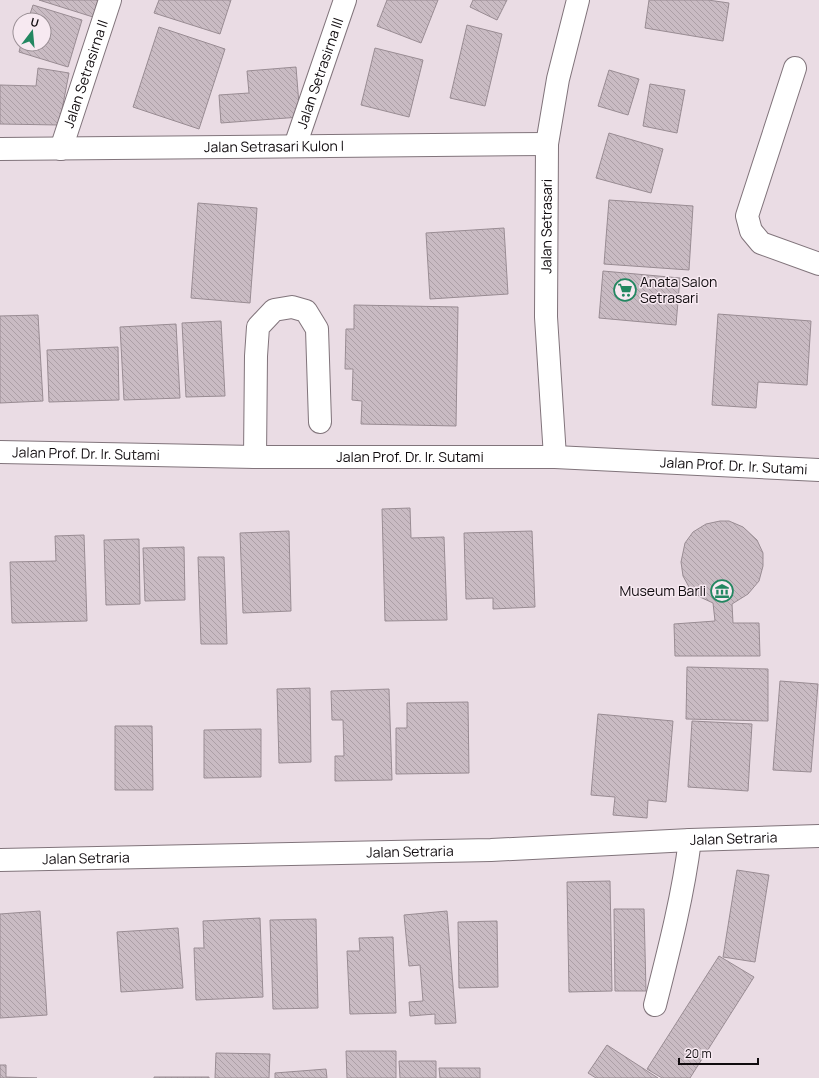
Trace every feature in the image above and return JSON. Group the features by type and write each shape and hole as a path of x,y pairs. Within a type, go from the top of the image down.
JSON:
{"street":[{"name":"Jalan Setrasirna II","path":"61,149 110,0"},
{"name":"Jalan Setrasirna III","path":"295,146 345,0"},
{"name":"Jalan Setrasari","path":"555,457 546,317 547,144 558,79 578,0"},
{"path":"795,68 747,216 751,231 761,243 819,264"},
{"name":"Jalan Setrasari Kulon I","path":"0,150 547,144"},
{"path":"255,457 256,356 258,327 274,310 292,307 306,311 317,329 320,422"},
{"name":"Jalan Prof. Dr. Ir. Sutami","path":"0,452 255,457 555,457 819,470"},
{"name":"Jalan Setraria","path":"0,860 492,850 690,840 819,836"},
{"path":"655,1005 684,883 690,840"}],"building":[{"path":"39,0 98,0 93,17"},
{"path":"159,0 231,0 220,34 154,13"},
{"path":"387,0 438,0 421,43 377,26"},
{"path":"473,0 507,0 497,20 470,7"},
{"path":"649,0 708,0 729,3 723,41 645,28"},
{"path":"33,5 82,20 68,67 19,52 52,52 52,12 31,12"},
{"path":"467,25 502,34 485,106 450,98"},
{"path":"159,27 225,49 199,129 133,107"},
{"path":"375,48 423,60 409,117 361,105"},
{"path":"296,67 300,117 221,123 219,95 249,93 247,71"},
{"path":"38,68 69,73 59,125 0,124 0,85 36,86"},
{"path":"609,70 639,79 628,115 598,106"},
{"path":"650,84 685,90 677,133 643,126"},
{"path":"609,133 663,149 651,193 596,178"},
{"path":"609,200 693,206 689,270 604,264"},
{"path":"198,203 257,208 250,303 191,298"},
{"path":"504,228 508,294 430,299 426,233"},
{"path":"603,271 680,278 676,325 599,318"},
{"path":"354,305 458,307 456,426 361,424 362,401 352,400 353,369 345,369 346,329 354,329"},
{"path":"718,314 811,321 807,385 758,382 756,408 712,405"},
{"path":"38,315 43,401 0,403 0,316"},
{"path":"221,321 225,396 186,397 182,323"},
{"path":"176,324 180,398 124,400 120,327"},
{"path":"118,347 119,400 49,402 47,350"},
{"path":"410,508 411,538 444,537 447,620 385,621 382,509"},
{"name":"Museum Barli","path":"729,521 743,527 757,540 763,553 763,566 759,581 748,594 732,604 733,623 759,623 760,656 675,656 674,624 715,621 713,603 700,597 689,587 683,576 681,562 685,543 693,532 706,524"},
{"path":"289,531 291,611 243,613 240,533"},
{"path":"532,531 535,607 493,609 493,598 466,599 464,533"},
{"path":"84,535 87,621 12,623 10,562 56,561 55,536"},
{"path":"139,539 140,604 106,605 104,540"},
{"path":"184,547 185,600 145,601 143,548"},
{"path":"198,557 224,557 227,644 201,644"},
{"path":"687,667 768,669 768,721 686,719"},
{"path":"780,681 818,684 811,772 773,770"},
{"path":"310,688 311,762 279,763 277,689"},
{"path":"389,689 392,780 335,781 335,756 344,756 343,720 332,720 331,691"},
{"path":"468,702 469,773 396,774 396,728 407,728 407,703"},
{"path":"598,714 673,721 666,802 648,800 647,818 613,815 615,797 591,795"},
{"path":"692,721 752,724 748,791 688,787"},
{"path":"115,726 152,726 153,790 115,790"},
{"path":"261,729 261,777 204,778 204,730"},
{"path":"737,870 769,875 755,962 723,957"},
{"path":"610,881 612,991 569,992 567,882"},
{"path":"614,909 644,909 646,991 615,991"},
{"path":"40,911 47,1015 0,1018 0,914"},
{"path":"447,911 456,1023 435,1024 435,1014 410,1016 409,1002 423,1001 420,965 409,966 404,915"},
{"path":"260,918 263,997 196,1000 194,948 204,948 203,921"},
{"path":"316,919 318,1008 273,1009 270,920"},
{"path":"497,921 498,987 459,988 458,922"},
{"path":"178,928 183,988 121,992 117,932"},
{"path":"393,937 396,1013 350,1014 347,951 360,951 359,938"},
{"path":"719,956 754,977 690,1078 662,1078 647,1069"},
{"path":"607,1045 658,1078 596,1078 588,1073"},
{"path":"346,1051 396,1051 396,1078 347,1078"},
{"path":"216,1053 270,1054 269,1078 215,1078"},
{"path":"399,1061 436,1061 436,1078 400,1078"},
{"path":"0,1065 6,1065 6,1077 37,1078 0,1078"},
{"path":"439,1068 480,1068 480,1078 440,1078"},
{"path":"326,1069 327,1078 275,1078 275,1073"},
{"path":"209,1077 209,1078 154,1078"}],"place":[{"name":"Anata Salon Setrasari","path":"625,290"},
{"name":"Museum Barli","path":"722,591"}]}
